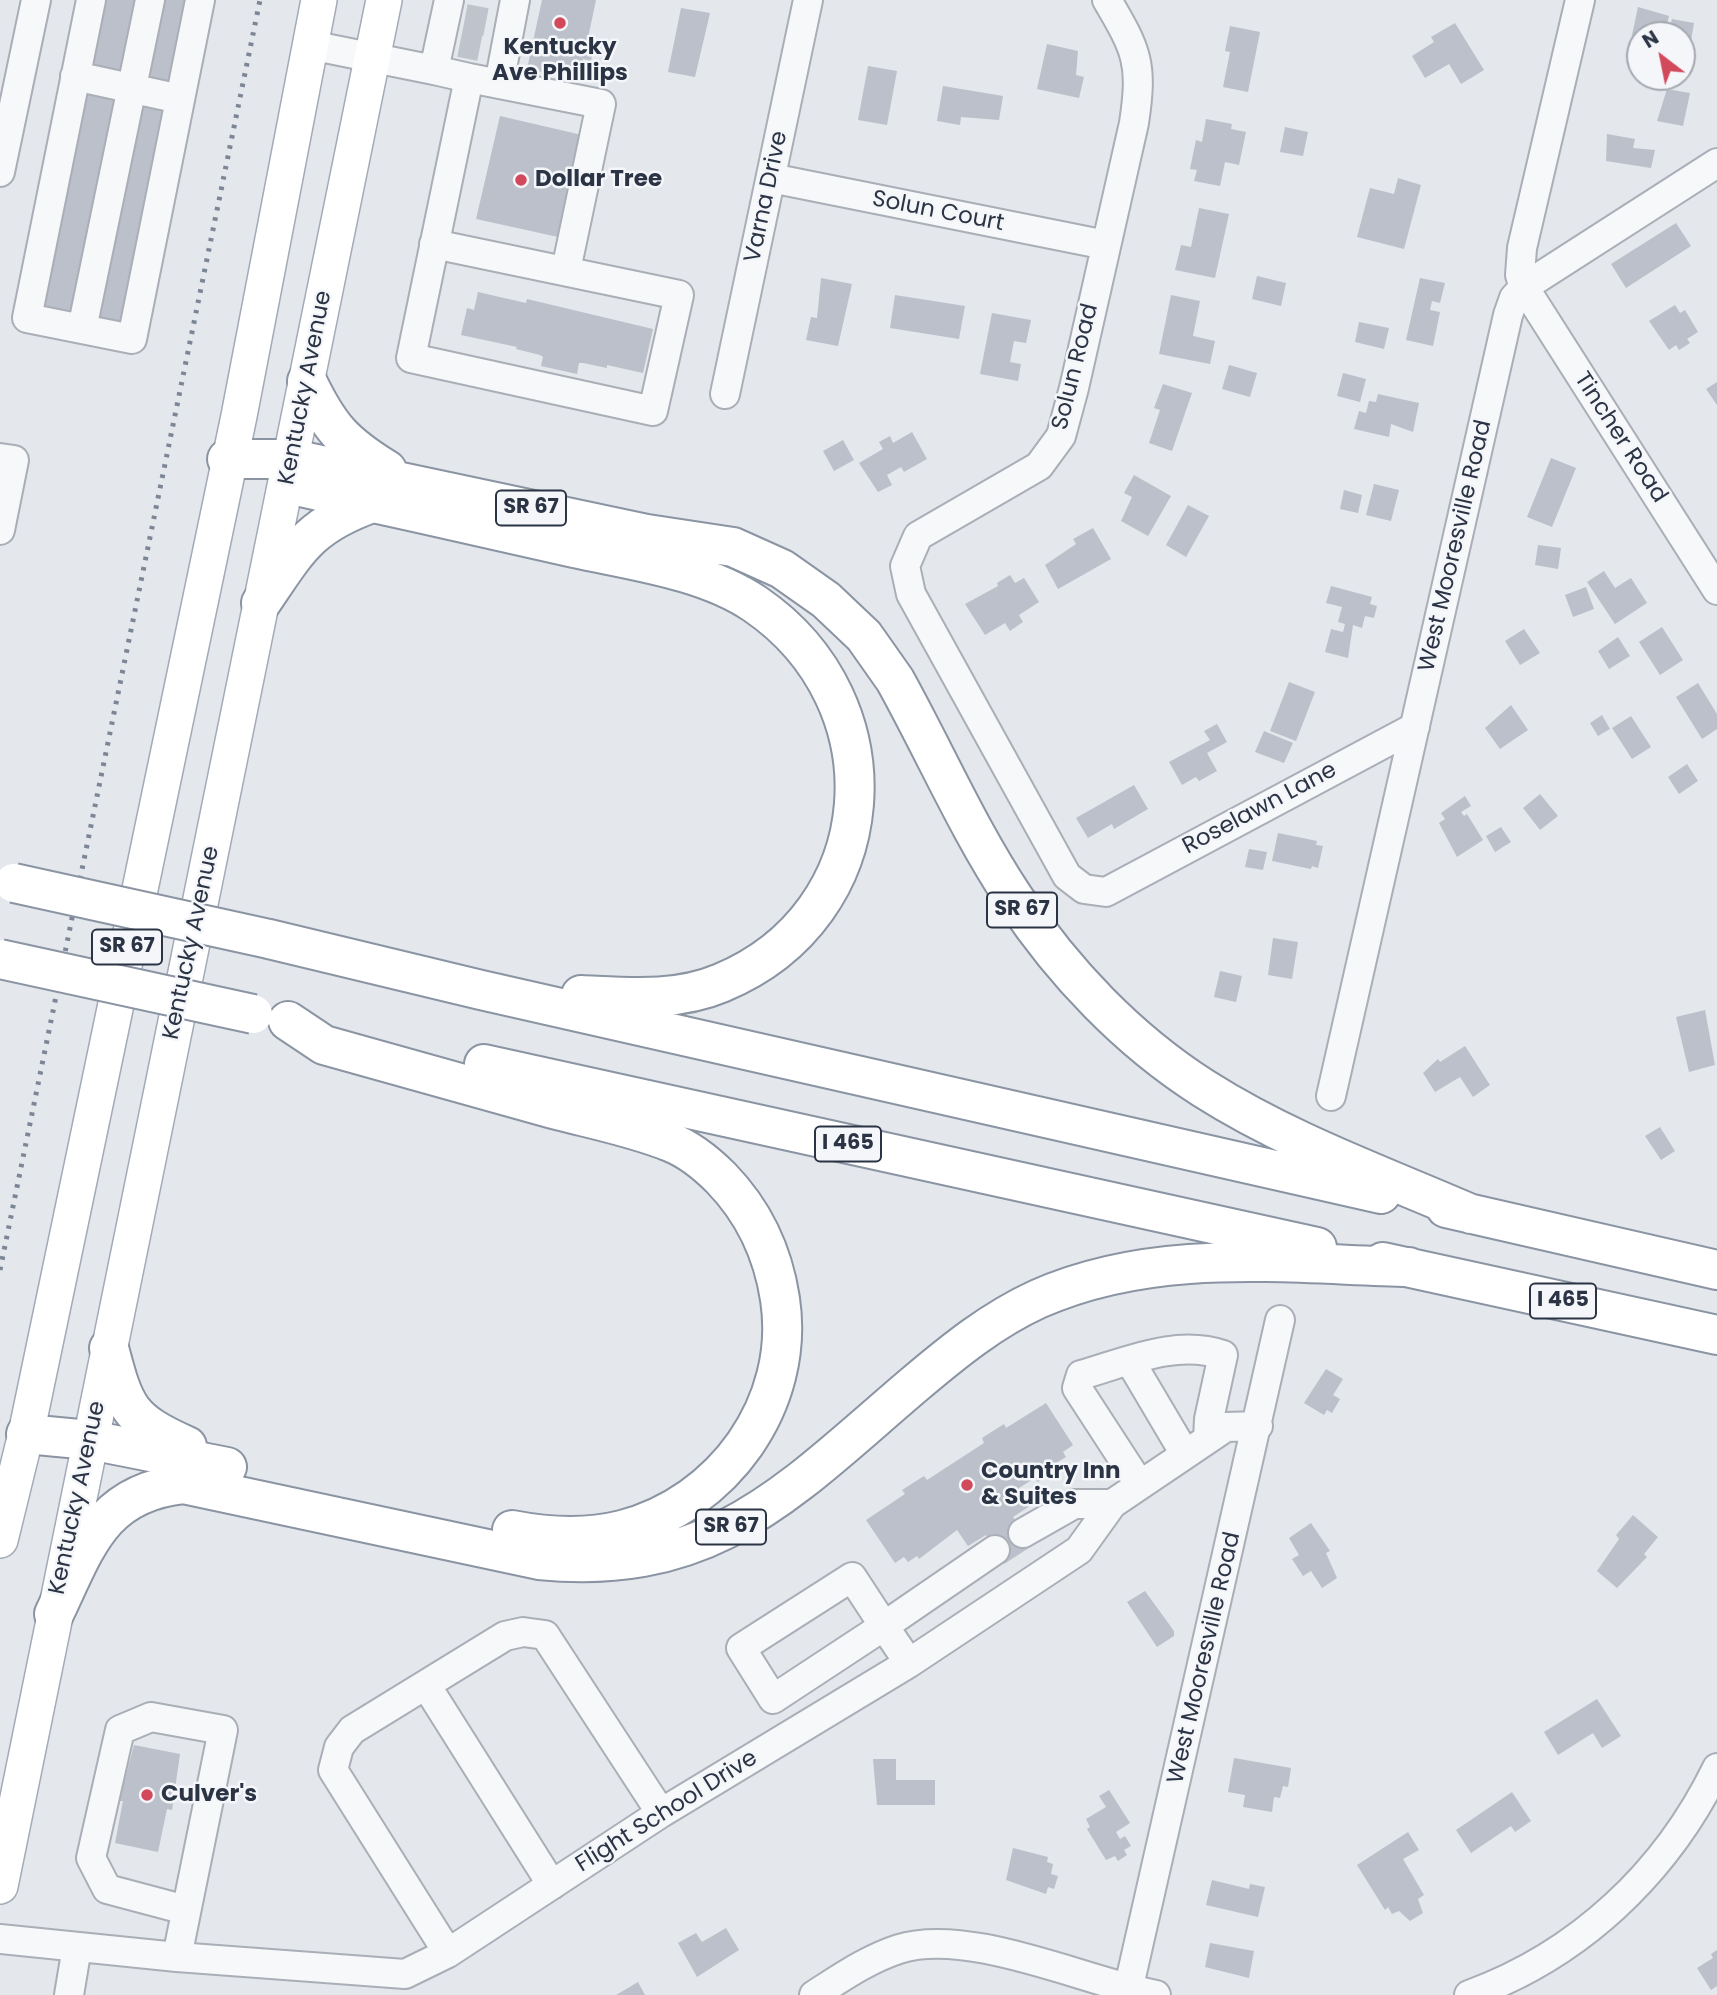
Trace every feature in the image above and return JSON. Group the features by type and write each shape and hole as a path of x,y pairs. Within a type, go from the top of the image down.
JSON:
{"highway":[{"path":"307,382 322,414 345,443 403,481"},
{"path":"228,459 290,472 372,503 624,559 708,581 739,594 782,624 807,650 835,694 848,727 854,762 855,796 850,832 843,856 815,911 792,938 765,960 719,984 670,996 481,990"},
{"name":"SR 67","path":"290,472 403,481 647,534 733,547 797,578 839,611 875,650 895,680 1014,898 1058,957 1123,1026 1190,1079 1254,1117 1472,1214"},
{"path":"261,603 315,530 343,513 372,503"},
{"path":"7,881 1717,1270"},
{"name":"I 465","path":"0,959 1717,1335"},
{"path":"88,1450 236,1469 526,1533 580,1536 621,1530 654,1518 688,1500 718,1478 743,1449 763,1417 775,1383 781,1347 782,1314 776,1275 764,1238 744,1204 720,1177 696,1157 671,1142 324,1045 270,1018"},
{"name":"SR 67","path":"54,1614 93,1535 113,1509 151,1489 183,1483 538,1560 577,1564 624,1562 706,1539 756,1513 801,1481 979,1332 1038,1299 1069,1287 1132,1270 1196,1262 1409,1268"},
{"path":"109,1348 125,1398 142,1424 236,1469"},
{"path":"26,1434 88,1450 183,1483"}],"main road":[{"path":"228,459 319,0"},
{"name":"Kentucky Avenue","path":"0,1886 384,0"},
{"name":"SR 67","path":"0,1540 26,1434 228,459"}],"street":[{"path":"0,172 36,0"},
{"path":"90,0 27,318 132,339 200,0"},
{"path":"82,329 150,0"},
{"name":"Varna Drive","path":"725,394 808,0"},
{"name":"Solun Road","path":"1106,892 1084,889 1067,876 911,594 905,566 918,536 1039,466 1060,436 1074,388 1135,123 1139,88 1136,55 1107,0"},
{"path":"1580,0 1520,261 1524,287 1717,163"},
{"path":"434,70 481,22 499,84"},
{"path":"310,45 600,104 566,270"},
{"path":"75,76 180,99"},
{"path":"435,244 679,295 653,411 411,358 469,78"},
{"name":"Solun Court","path":"771,178 1106,245"},
{"name":"Tincher Road","path":"1524,287 1717,590"},
{"name":"West Mooresville Road","path":"1331,1096 1508,315 1514,298 1524,287"},
{"path":"0,458 14,460 0,530"},
{"name":"Roselawn Lane","path":"1106,892 1415,727"},
{"name":"West Mooresville Road","path":"1128,1992 1280,1320"},
{"path":"1130,1361 1197,1447 1209,1419 1223,1355 1206,1349 1163,1351 1130,1361 1081,1376 1077,1388 1140,1485"},
{"name":"Flight School Drive","path":"0,1939 177,1957 346,1983 405,1974 448,1953 661,1813 909,1663 1079,1550 1112,1504 1226,1427 1258,1426"},
{"path":"1023,1532 1073,1504 1112,1504"},
{"path":"909,1663 884,1626 852,1577 741,1648 773,1699 884,1626 995,1550"},
{"path":"448,1953 333,1770 340,1747 352,1730 505,1636 523,1632 545,1635 661,1813"},
{"path":"426,1685 552,1885"},
{"path":"177,1957 187,1910 223,1730 151,1717 120,1730 92,1858 107,1889 187,1910"},
{"path":"1469,1995 1540,1962 1587,1931 1621,1902 1667,1851 1704,1795 1717,1768"},
{"path":"814,1995 847,1973 900,1949 947,1944 1016,1957 1128,1992 1156,1995"},
{"path":"69,1993 77,1947"}],"building":[{"path":"103,0 142,0 127,76 89,68"},
{"path":"164,0 193,0 176,85 148,79"},
{"path":"542,0 596,0 588,38 595,39 591,61 583,59 578,80 527,69"},
{"path":"1638,7 1669,16 1668,21 1635,21"},
{"path":"681,8 710,13 695,77 668,72"},
{"path":"1455,23 1484,70 1461,84 1449,64 1425,78 1412,56 1434,42 1431,37"},
{"path":"1230,26 1260,32 1248,92 1223,87 1230,52 1225,51"},
{"path":"1047,44 1078,51 1076,75 1084,77 1079,98 1037,89"},
{"path":"868,66 897,71 887,125 858,120"},
{"path":"943,86 1003,96 999,120 961,117 960,125 937,121"},
{"path":"1666,91 1690,93 1683,126 1657,121"},
{"path":"85,93 121,100 77,315 40,307"},
{"path":"142,105 170,111 126,325 98,320"},
{"path":"500,116 582,135 558,237 476,219"},
{"path":"1206,119 1232,124 1231,129 1246,132 1239,165 1225,162 1220,186 1194,181 1197,170 1190,169 1196,140 1202,142"},
{"path":"1285,127 1308,132 1303,156 1280,152"},
{"path":"1607,134 1635,139 1633,148 1655,150 1651,168 1606,161"},
{"path":"1398,178 1421,185 1404,249 1357,237 1370,188 1394,194"},
{"path":"1199,208 1229,214 1215,278 1175,270 1181,245 1191,247"},
{"path":"1676,223 1691,246 1626,288 1611,264"},
{"path":"1257,276 1286,283 1281,306 1252,299"},
{"path":"821,278 852,284 838,346 806,340 811,317 817,318"},
{"path":"1420,278 1445,283 1440,303 1432,301 1430,310 1440,312 1433,346 1406,340"},
{"path":"478,292 526,303 527,299 653,329 643,373 607,365 607,368 579,363 577,374 541,366 543,357 516,349 517,347 461,335 467,308 474,310"},
{"path":"895,295 965,306 959,339 890,328"},
{"path":"1171,295 1200,301 1193,336 1215,341 1210,364 1159,354"},
{"path":"1675,305 1680,313 1685,310 1698,332 1687,339 1690,343 1679,350 1676,345 1669,350 1649,321"},
{"path":"992,313 1031,320 1026,343 1014,341 1010,362 1021,364 1018,381 980,374"},
{"path":"1359,322 1389,328 1384,349 1355,342"},
{"path":"1229,365 1257,373 1250,397 1222,389"},
{"path":"1343,373 1366,379 1360,402 1337,396"},
{"path":"1717,382 1717,405 1706,389"},
{"path":"1163,384 1192,393 1172,451 1149,443 1160,410 1154,408"},
{"path":"1378,394 1419,403 1413,432 1391,424 1389,437 1354,429 1359,411 1366,413 1369,401 1376,402"},
{"path":"912,432 927,459 904,472 901,467 887,475 892,485 878,492 859,463 883,449 879,442 890,436 893,443"},
{"path":"843,440 854,460 834,471 823,451"},
{"path":"1551,458 1576,468 1552,527 1527,517"},
{"path":"1134,475 1171,496 1148,536 1121,521 1132,497 1124,493"},
{"path":"1374,484 1399,490 1391,521 1366,515"},
{"path":"1344,490 1362,495 1358,513 1340,509"},
{"path":"1188,505 1209,516 1186,557 1166,545"},
{"path":"1093,528 1111,559 1058,589 1045,565 1076,544 1073,539"},
{"path":"1538,545 1561,548 1558,569 1535,565"},
{"path":"1604,571 1615,588 1631,578 1647,603 1615,624 1587,582"},
{"path":"1010,575 1015,583 1024,578 1039,602 1019,615 1023,622 1010,631 1005,623 985,635 965,604 998,586 997,583"},
{"path":"1331,586 1372,597 1370,604 1377,606 1374,618 1365,616 1362,628 1353,625 1348,658 1325,652 1331,629 1343,632 1345,624 1338,622 1342,607 1326,603"},
{"path":"1586,587 1594,609 1573,617 1565,595"},
{"path":"1662,627 1683,660 1660,675 1639,642"},
{"path":"1524,629 1540,653 1520,665 1505,641"},
{"path":"1618,637 1630,656 1609,669 1598,651"},
{"path":"1289,682 1315,692 1296,741 1270,731"},
{"path":"1698,683 1717,714 1717,729 1702,739 1676,697"},
{"path":"1511,705 1528,730 1500,749 1485,728"},
{"path":"1602,715 1610,729 1598,736 1590,723"},
{"path":"1631,716 1651,747 1632,759 1612,728"},
{"path":"1217,724 1227,742 1207,753 1217,771 1199,781 1196,777 1182,785 1169,762 1210,740 1204,731"},
{"path":"1264,731 1293,743 1284,763 1255,752"},
{"path":"1687,764 1698,781 1679,794 1668,777"},
{"path":"1134,785 1148,809 1114,829 1112,824 1088,838 1076,818"},
{"path":"1540,794 1558,816 1540,830 1523,808"},
{"path":"1465,796 1471,806 1461,812 1464,816 1467,814 1483,840 1457,857 1439,823 1445,819 1441,813"},
{"path":"1501,827 1511,842 1495,852 1486,836"},
{"path":"1278,833 1317,841 1316,845 1323,846 1318,868 1272,861"},
{"path":"1249,849 1267,852 1263,870 1245,867"},
{"path":"1273,938 1298,942 1292,979 1268,975"},
{"path":"1220,971 1242,976 1236,1002 1214,997"},
{"path":"1705,1010 1715,1065 1689,1072 1676,1017"},
{"path":"1465,1046 1490,1085 1473,1097 1460,1077 1435,1092 1423,1073 1438,1059 1440,1062"},
{"path":"1660,1127 1675,1151 1661,1160 1645,1136"},
{"path":"1326,1369 1343,1379 1333,1395 1340,1399 1332,1413 1327,1410 1324,1415 1304,1403"},
{"name":"Country Inn & Suites","path":"1046,1403 1073,1445 1063,1452 1066,1457 1056,1463 1059,1468 1038,1482 1035,1478 1019,1488 1030,1506 1013,1517 1032,1546 1004,1564 986,1535 968,1546 957,1530 919,1559 917,1556 908,1562 904,1557 895,1563 866,1520 905,1494 902,1490 924,1476 927,1480 984,1443 982,1438 1004,1424 1006,1428"},
{"path":"1633,1515 1658,1537 1644,1554 1647,1557 1617,1588 1597,1571 1619,1539 1616,1535"},
{"path":"1311,1523 1330,1551 1326,1553 1337,1578 1322,1588 1311,1571 1303,1576 1292,1559 1299,1555 1289,1538"},
{"path":"1145,1591 1174,1631 1174,1636 1157,1647 1127,1602"},
{"path":"1597,1699 1621,1736 1602,1748 1593,1733 1558,1755 1544,1732"},
{"name":"Culver's","path":"134,1745 180,1754 172,1810 167,1809 158,1852 115,1843 123,1801 119,1801"},
{"path":"1234,1758 1291,1768 1288,1787 1283,1786 1280,1798 1274,1797 1272,1812 1243,1807 1245,1795 1228,1792"},
{"path":"873,1759 896,1759 896,1780 935,1780 935,1805 877,1805"},
{"path":"1109,1790 1130,1823 1116,1832 1120,1839 1125,1836 1131,1846 1124,1850 1127,1855 1118,1861 1115,1856 1106,1860 1087,1829 1090,1827 1086,1819 1106,1807 1099,1796"},
{"path":"1512,1792 1531,1821 1515,1832 1511,1826 1471,1853 1456,1830"},
{"path":"1408,1832 1419,1850 1403,1859 1424,1895 1418,1899 1423,1913 1410,1921 1399,1911 1392,1914 1388,1907 1385,1910 1357,1865"},
{"path":"1013,1848 1048,1857 1047,1862 1053,1864 1051,1874 1058,1876 1054,1889 1048,1887 1046,1894 1006,1880"},
{"path":"1212,1880 1249,1889 1250,1884 1265,1887 1258,1917 1206,1905"},
{"path":"726,1928 739,1950 697,1977 678,1943 696,1933 702,1942"},
{"path":"1210,1943 1254,1951 1249,1978 1205,1967"},
{"path":"1717,1950 1717,1986 1711,1990 1697,1968 1713,1958 1711,1954"},
{"path":"638,1982 645,1995 616,1995"}],"tunnel":[{"path":"465,18 486,22"},
{"path":"460,43 480,47"}],"railway":[{"path":"0,1270 260,0"}],"place":[{"name":"Kentucky Ave Phillips","path":"560,23"},
{"name":"Dollar Tree","path":"521,180"},
{"name":"Country Inn & Suites","path":"967,1485"},
{"name":"Culver's","path":"147,1795"}]}
